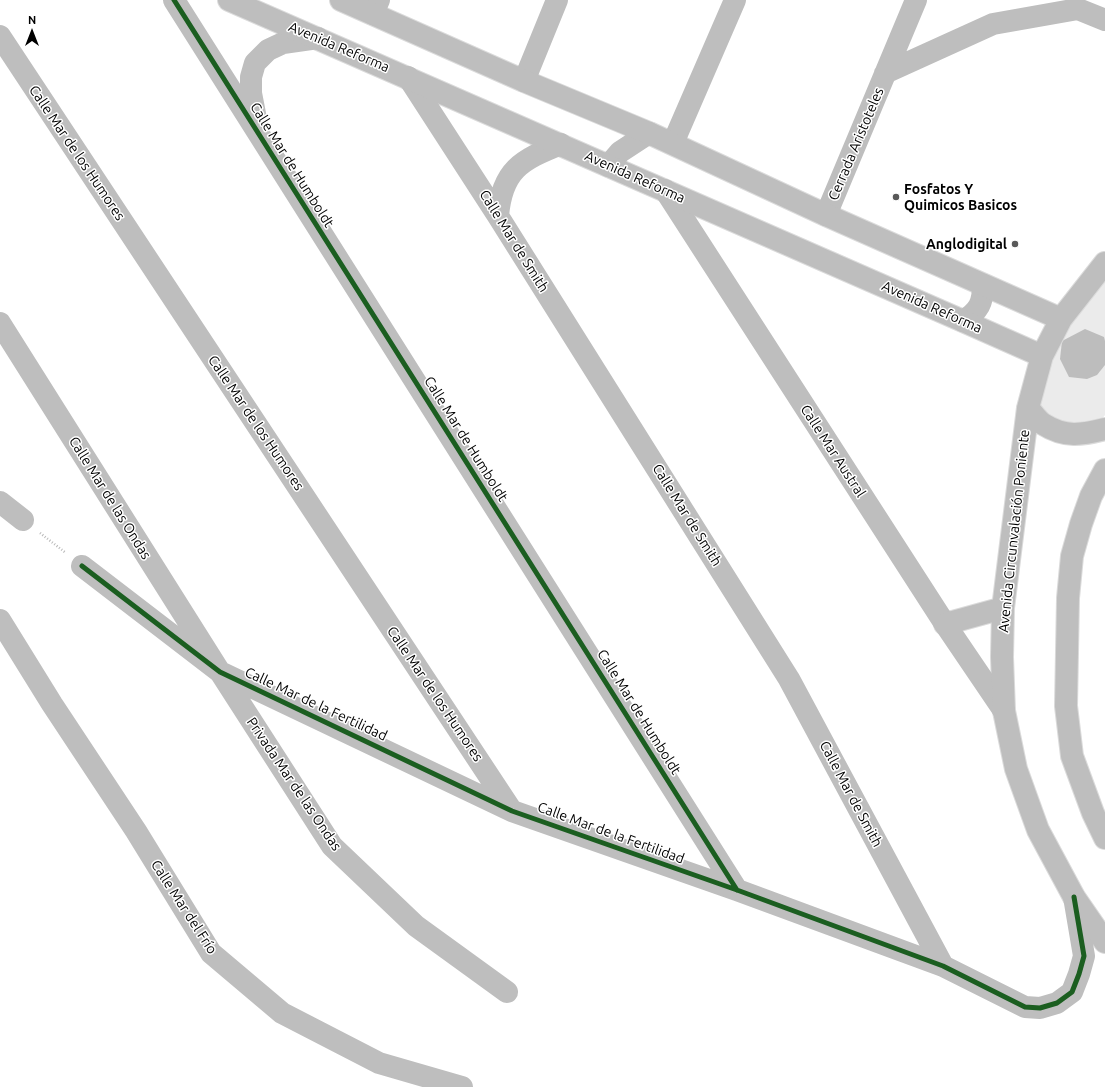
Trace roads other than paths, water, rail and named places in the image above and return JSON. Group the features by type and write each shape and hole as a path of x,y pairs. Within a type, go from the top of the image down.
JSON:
{"street":[{"name":"Calle Mar de Humboldt","path":"174,0 737,890"},
{"name":"Avenida Reforma","path":"229,0 408,77 1042,356"},
{"path":"341,0 376,7 524,81 649,133 1061,319"},
{"path":"524,81 558,0"},
{"path":"673,144 735,0"},
{"name":"Cerrada Aristoteles","path":"826,214 916,0"},
{"name":"Cerrada Aristoteles","path":"885,73 993,24 1078,9 1105,20"},
{"name":"Calle Mar de los Humores","path":"0,36 512,810"},
{"path":"260,136 251,93 251,77 255,63 268,50 283,43 318,38"},
{"name":"Calle Mar de Smith","path":"408,77 498,216 789,678 943,966"},
{"path":"608,166 620,152 649,133"},
{"path":"498,216 500,198 508,177 522,162 540,152 561,144"},
{"name":"Calle Mar Austral","path":"665,190 944,624 1004,711"},
{"name":"Avenida Circunvalación Poniente","path":"1105,263 1061,319 1042,356 1028,408 1003,608 1002,657 1004,711 1016,769 1038,830 1074,897 1105,942"},
{"path":"964,321 973,315 980,307 983,296 983,285"},
{"name":"Calle Mar de las Ondas","path":"0,323 220,672"},
{"path":"1028,408 1042,424 1058,431 1075,435 1105,429"},
{"path":"1105,470 1091,496 1072,556 1068,598 1066,706 1072,756 1093,813 1105,838"},
{"path":"0,502 23,520"},
{"name":"Calle Mar de la Fertilidad","path":"82,566 220,672 512,810 737,890 943,966 1025,1007 1040,1008 1057,1003 1072,992 1084,956 1074,897"},
{"path":"944,624 1003,608"},
{"name":"Calle Mar del Frío","path":"0,620 52,704 136,831 211,953 282,1013 379,1063 462,1087"},
{"name":"Privada Mar de las Ondas","path":"220,672 332,846 416,926 508,992"}],"place":[{"name":"Fosfatos Y Quimicos Basicos","path":"896,197"},
{"name":"Anglodigital","path":"1015,244"}]}
